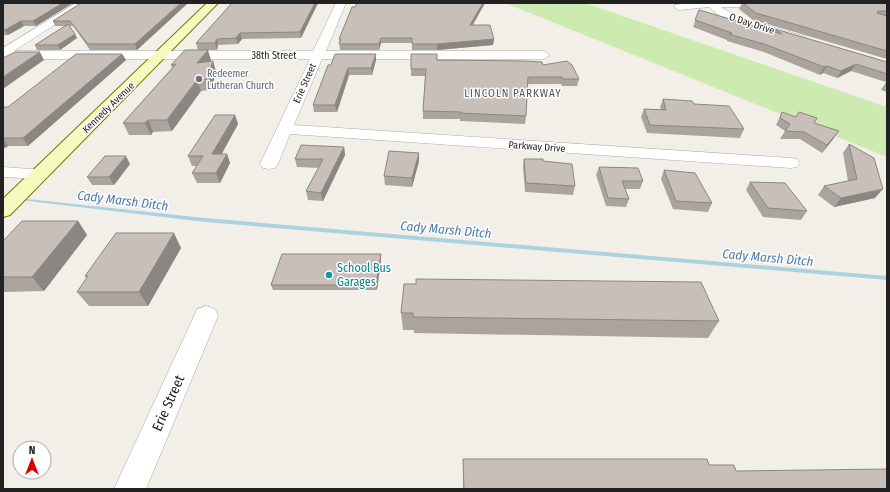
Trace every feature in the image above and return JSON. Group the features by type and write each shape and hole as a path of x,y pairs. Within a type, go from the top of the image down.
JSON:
{"street":[{"path":"3,54 83,3"},
{"name":"Kennedy Avenue","path":"3,210 213,3"},
{"path":"340,3 354,3"},
{"name":"Erie Street","path":"269,164 340,3"},
{"path":"679,7 710,4 777,4"},
{"name":"O Day Drive","path":"710,4 725,15 734,19 811,42"},
{"name":"38th Street","path":"3,54 317,56 544,55"},
{"name":"Parkway Drive","path":"284,129 791,163"},
{"path":"3,172 33,181"},
{"name":"Erie Street","path":"130,489 206,316"}],"green space":[{"path":"505,3 585,3 887,107 887,157"}],"building":[{"path":"3,3 63,3 33,21 21,21 3,30"},
{"path":"81,3 181,3 135,44 88,44 70,21 53,21"},
{"path":"232,3 315,3 300,32 240,33 236,38 217,39 215,43 196,43"},
{"path":"357,3 483,3 470,25 490,25 494,39 437,44 412,44 412,38 381,38 379,44 339,44 341,39 339,39 352,7 355,7"},
{"path":"743,3 887,3 887,11 878,11 877,13 887,16 887,51 756,13"},
{"path":"699,10 782,34 775,29 887,62 887,74 856,64 841,71 827,66 824,67 767,45 729,34 732,33 695,20"},
{"path":"68,24 75,34 58,45 35,45"},
{"path":"185,50 208,50 197,63 213,61 207,79 197,80 167,120 148,120 145,123 123,123 176,64 171,65"},
{"path":"15,52 40,52 3,77 3,58"},
{"path":"76,54 122,54 23,138 3,138 3,107 8,107"},
{"path":"335,54 376,54 371,68 348,68 335,105 313,105 328,65 331,65"},
{"path":"411,54 437,54 437,60 525,61 542,62 543,65 567,61 572,65 579,79 563,79 562,77 528,77 526,116 423,111 426,69 411,69"},
{"path":"663,99 692,101 694,104 729,106 744,129 650,125 644,109 666,110"},
{"path":"782,112 796,117 799,112 817,118 814,123 839,131 827,145 804,132 785,131 790,124 780,118"},
{"path":"215,115 235,115 212,154 227,154 216,173 192,173 203,156 188,156"},
{"path":"849,144 874,158 883,189 841,198 824,186 857,179"},
{"path":"301,145 344,147 321,193 306,191 323,159 295,159"},
{"path":"389,151 419,153 412,178 384,176"},
{"path":"105,156 126,156 109,177 87,177"},
{"path":"524,159 543,159 543,161 572,164 575,186 526,183"},
{"path":"599,167 638,168 643,181 622,181 629,199 608,198"},
{"path":"664,170 695,173 712,203 676,201"},
{"path":"750,182 785,183 807,211 768,208"},
{"path":"22,221 78,221 32,277 3,277 3,241"},
{"path":"116,233 174,233 139,292 77,292 88,276 85,276"},
{"name":"School Bus Garages","path":"282,254 381,254 376,285 271,285"},
{"path":"416,279 701,282 719,321 413,317 413,313 401,313 404,284 416,284"},
{"path":"463,459 707,459 709,465 734,465 736,471 887,469 887,489 464,489"}],"waterway":[{"name":"Cady Marsh Ditch","path":"20,199 205,220 887,278"}],"place":[{"name":"Redeemer Lutheran Church","path":"199,79"},
{"name":"School Bus Garages","path":"329,275"}],"district":[{"name":"LINCOLN PARKWAY","path":"513,93"}]}
